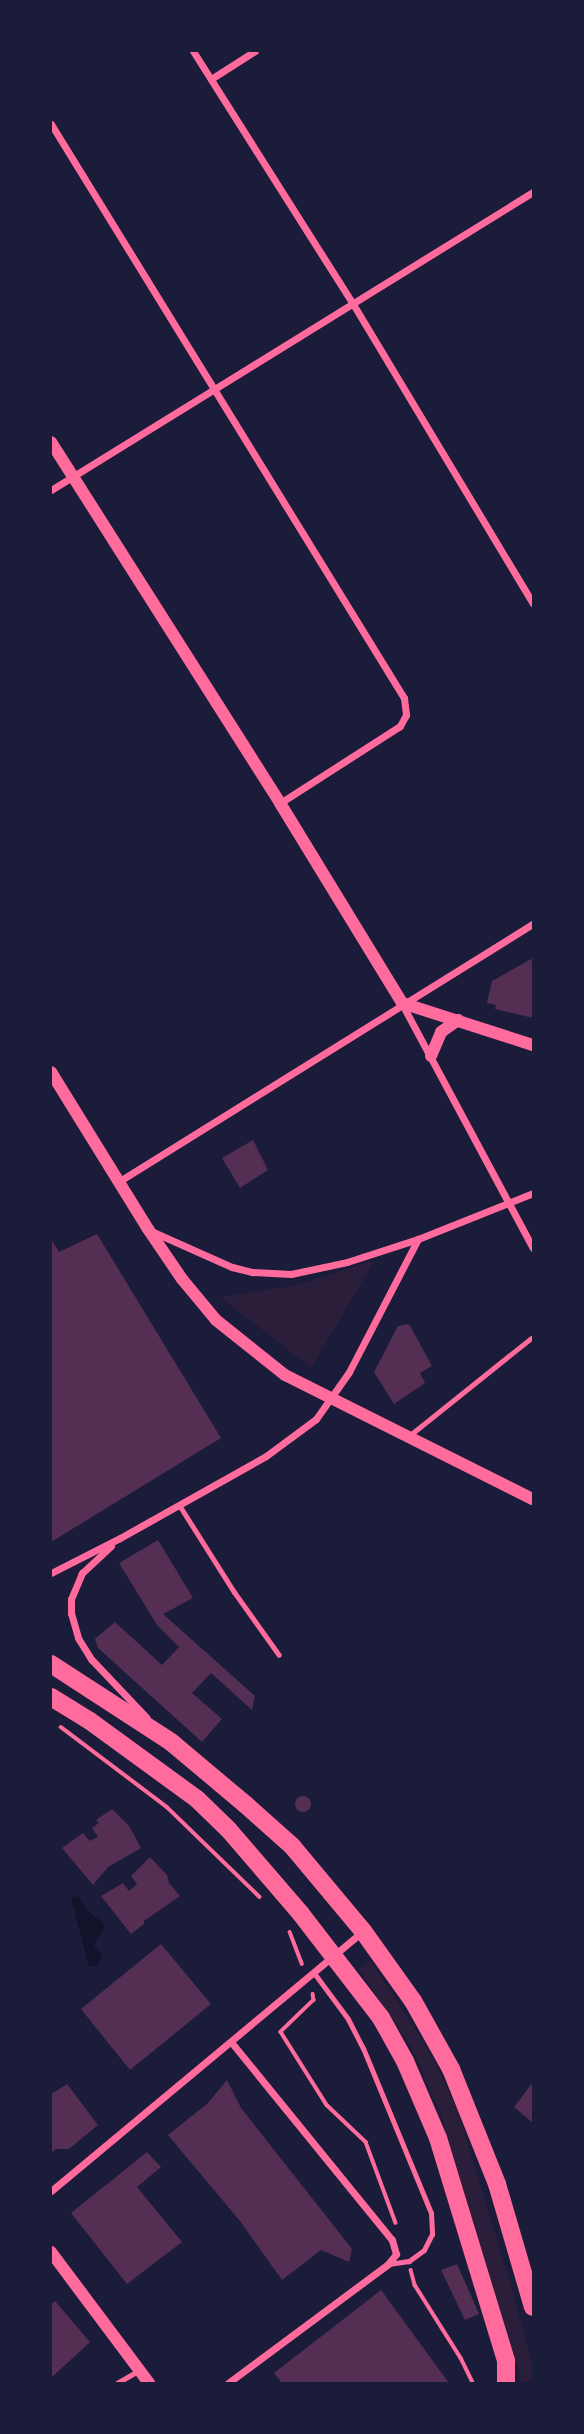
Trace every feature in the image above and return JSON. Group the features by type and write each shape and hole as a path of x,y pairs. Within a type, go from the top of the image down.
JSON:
{"main road":[{"path":"51,1664 171,1742 292,1846 363,1931 413,2001 451,2069 498,2184 529,2277 533,2307"},
{"path":"51,1697 112,1736 197,1799 228,1829 335,1956 391,2035 425,2105 461,2210 506,2361 506,2383"}],"street":[{"path":"193,51 353,304 533,603"},
{"path":"211,79 255,51"},
{"path":"51,124 404,698 406,715 400,726 280,803"},
{"path":"51,490 533,192"},
{"path":"51,442 280,803 402,1003 533,1248"},
{"path":"118,1182 402,1003 533,925"},
{"path":"402,1003 533,1045"},
{"path":"431,1056 440,1032 458,1020"},
{"path":"51,1072 148,1229 182,1279 216,1320 285,1375 533,1499"},
{"path":"148,1229 232,1267 276,1275 309,1272 418,1239 533,1193"},
{"path":"51,1573 120,1538 295,1437 332,1400 418,1239"},
{"path":"120,1538 82,1573 71,1599 71,1613 78,1638 92,1660 171,1742"},
{"path":"51,2191 232,2043 363,1931"},
{"path":"228,2383 388,2264 396,2254 392,2240 232,2043"},
{"path":"51,2252 149,2383"}],"lane":[{"path":"407,1437 531,1338"},
{"path":"179,1505 234,1592 279,1655"},
{"path":"311,1976 348,2019 363,2048 433,2221 432,2234 424,2250 409,2261 388,2264"},
{"path":"117,2383 139,2371"}],"path":[{"path":"51,1720 106,1758 167,1807 267,1904"},
{"path":"301,1914 287,1923 311,1976 314,2000 281,2032 327,2105 366,2142 384,2182 415,2285 461,2358 473,2383"}],"shaded area":[{"path":"375,1260 311,1368 220,1297 298,1285"},
{"path":"79,1896 86,1910 103,1923 104,1928 94,1945 102,1956 97,1965 89,1967 71,1898"},
{"path":"371,1961 431,2054 458,2112 512,2289 533,2367 533,2383 519,2383 520,2375 440,2112 412,2048 358,1968"}],"building":[{"path":"533,958 533,1018 495,1009 496,1005 487,1003 492,981"},
{"path":"253,1140 268,1170 240,1188 222,1158"},
{"path":"97,1234 221,1438 51,1542 51,1239 59,1252"},
{"path":"409,1324 432,1366 420,1373 425,1383 394,1404 374,1372 398,1326"},
{"path":"158,1540 193,1598 163,1614 255,1696 252,1710 211,1673 192,1693 222,1719 202,1742 98,1648 95,1639 115,1622 162,1665 179,1647 157,1625 119,1563"},
{"path":"303,1796 311,1804 303,1812 295,1804"},
{"path":"112,1809 129,1826 141,1848 108,1867 93,1885 62,1848 83,1833 90,1841 98,1837 92,1828 99,1823 96,1820"},
{"path":"150,1857 167,1875 169,1883 180,1896 144,1921 144,1924 131,1934 101,1896 123,1883 129,1891 137,1884 131,1876"},
{"path":"161,1944 211,2004 130,2070 81,2009"},
{"path":"227,2080 241,2108 352,2249 349,2262 321,2250 282,2280 240,2221 168,2135 207,2104"},
{"path":"533,2082 533,2123 514,2107"},
{"path":"67,2084 98,2125 69,2149 56,2149 51,2153 51,2094"},
{"path":"147,2152 161,2167 137,2187 182,2242 127,2284 71,2213"},
{"path":"457,2264 479,2314 465,2320 441,2270"},
{"path":"381,2290 449,2383 282,2383 274,2373"},
{"path":"55,2301 90,2342 51,2378 51,2304"}]}
